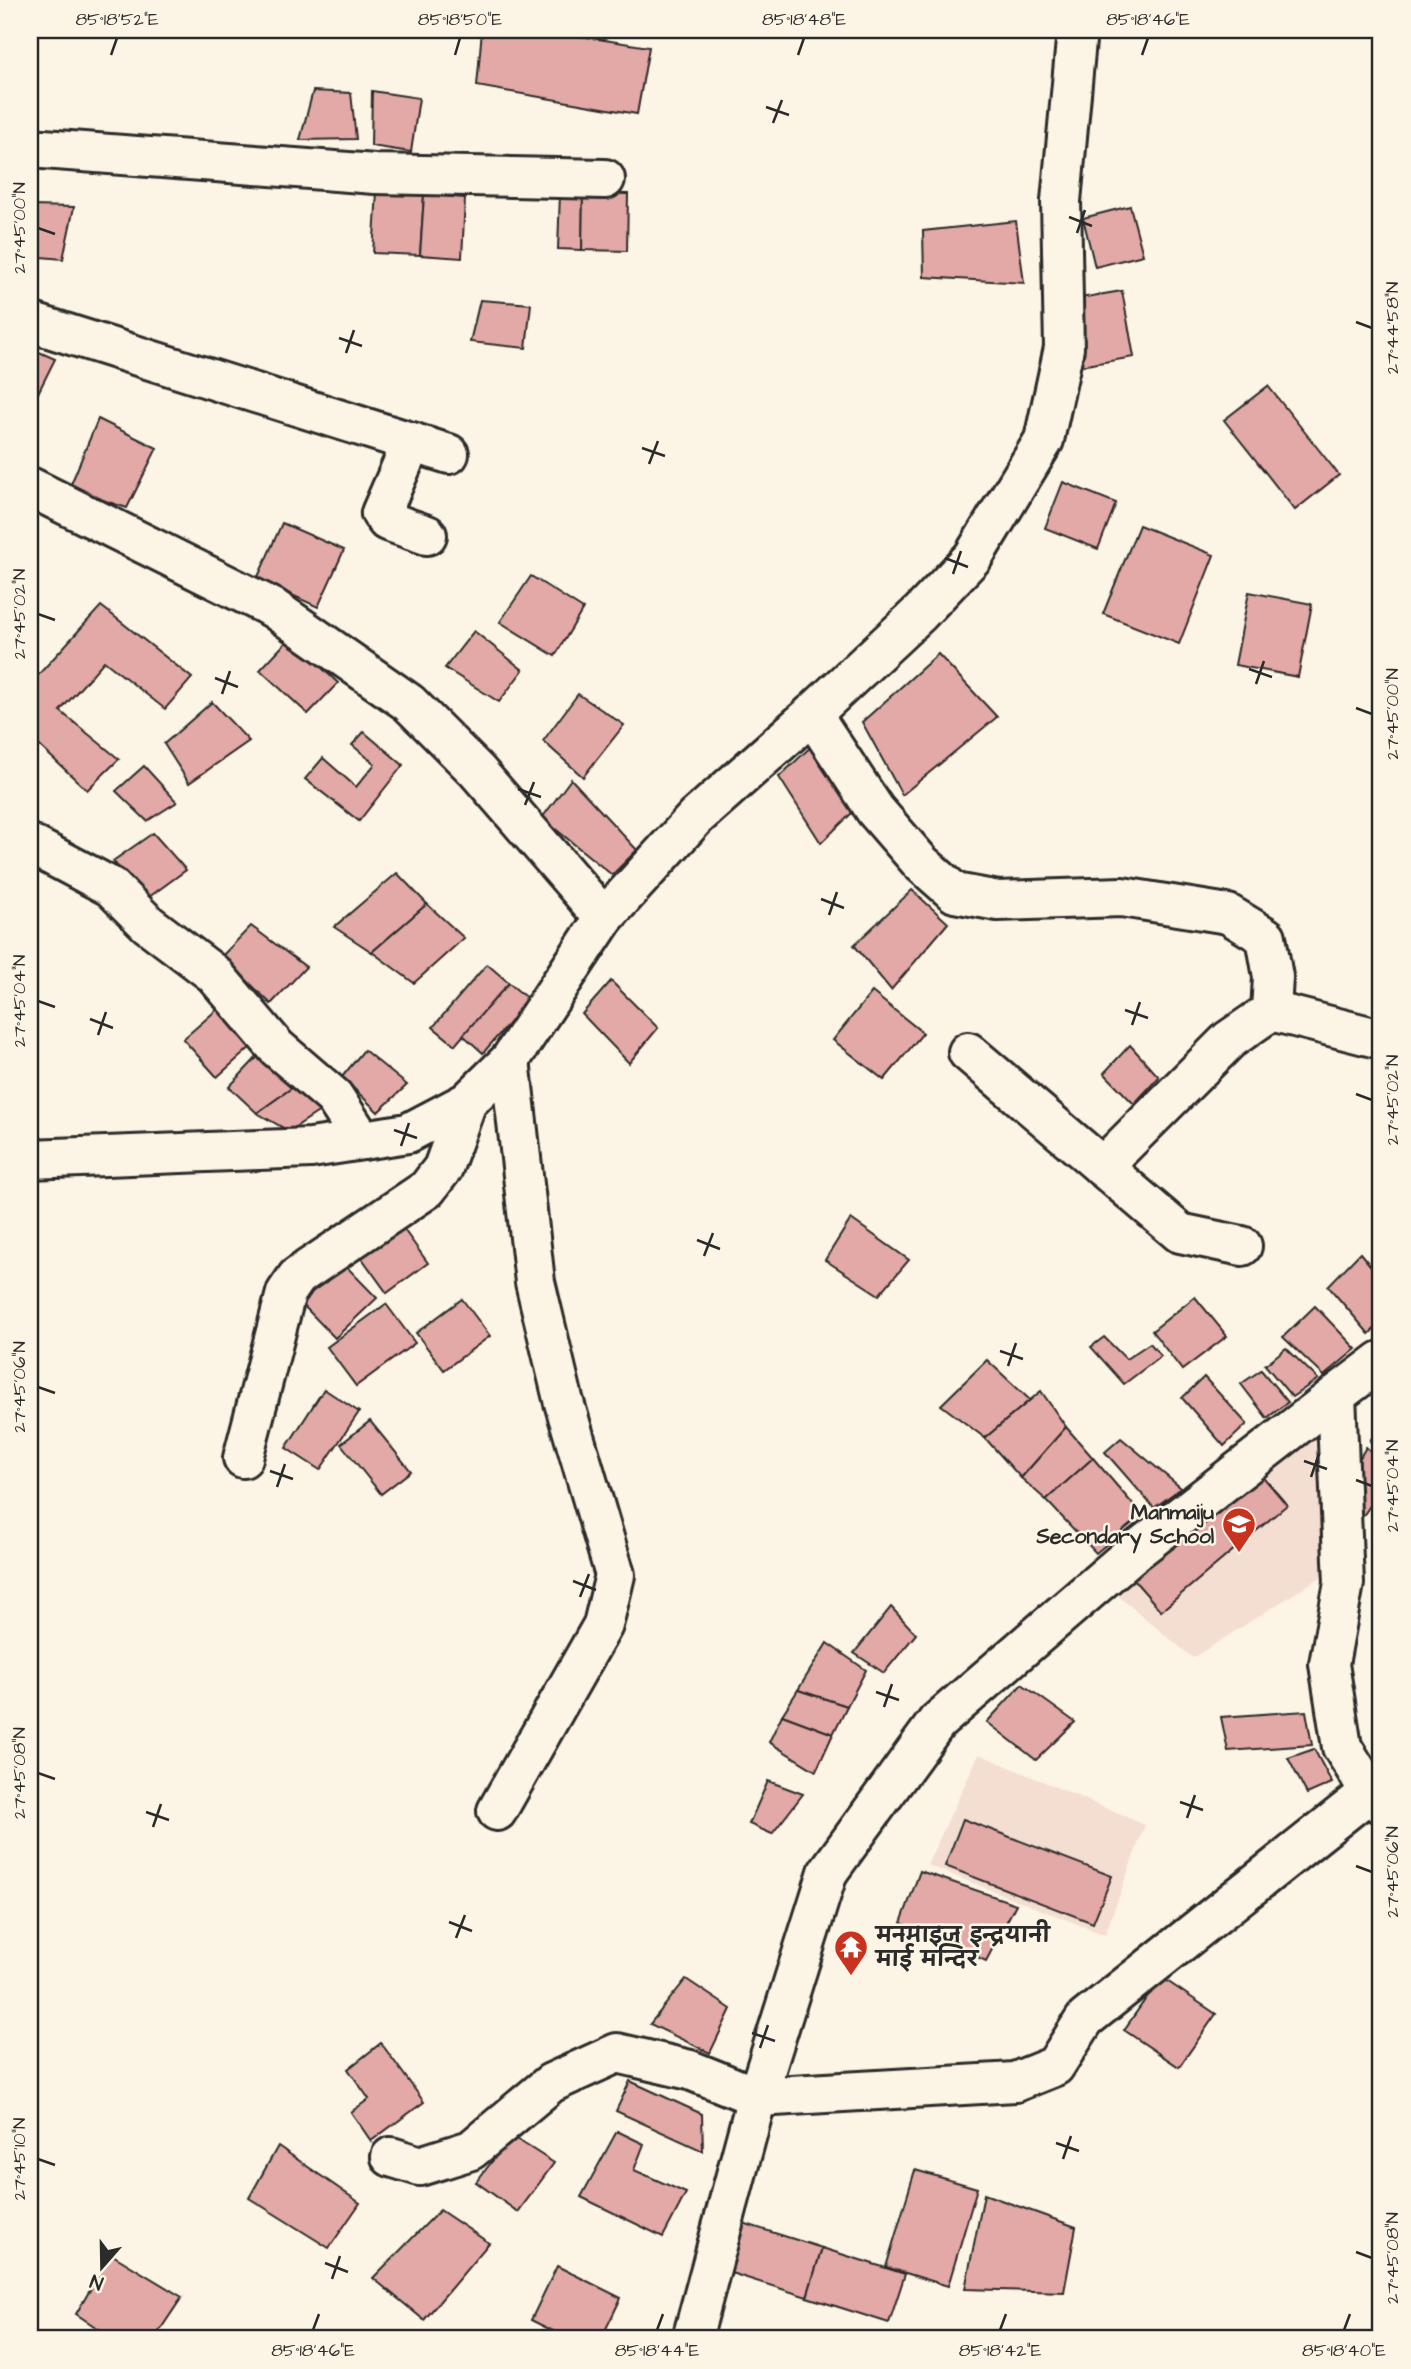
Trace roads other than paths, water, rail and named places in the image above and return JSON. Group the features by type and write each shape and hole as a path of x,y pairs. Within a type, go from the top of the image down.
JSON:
{"street":[{"path":"30,1159 311,1148 408,1133 467,1102 510,1060 604,918 695,818 920,613 973,557 1044,440 1064,348 1061,201 1077,30"},
{"path":"30,148 375,174 605,179"},
{"path":"30,322 449,454"},
{"path":"412,442 381,513 387,521 427,535"},
{"path":"30,487 273,608 409,703 486,780 604,918"},
{"path":"812,714 875,810 922,863 955,893 998,901 1122,897 1228,914 1266,937 1273,977 1271,1011"},
{"path":"30,844 111,887 148,924 215,974 277,1048 334,1097 362,1140"},
{"path":"1102,1167 1229,1040 1271,1011 1381,1039"},
{"path":"968,1052 1180,1233 1242,1246"},
{"path":"497,1811 603,1625 615,1575 563,1399 535,1282 510,1060"},
{"path":"243,1458 286,1293 297,1277 427,1189 443,1168 467,1102"},
{"path":"692,2339 757,2097 828,1872 937,1722 1128,1557 1381,1361"},
{"path":"391,2157 419,2166 471,2150 551,2083 617,2053 690,2070 757,2097 1015,2082 1055,2066 1085,2019 1377,1794 1342,1747 1329,1664 1344,1583 1336,1395"}],"place":[{"name":"Manmaiju Secondary School","path":"1239,1554"},
{"name":"मनमाइजु इन्द्रयानी माई मन्दिर","path":"851,1977"}]}
